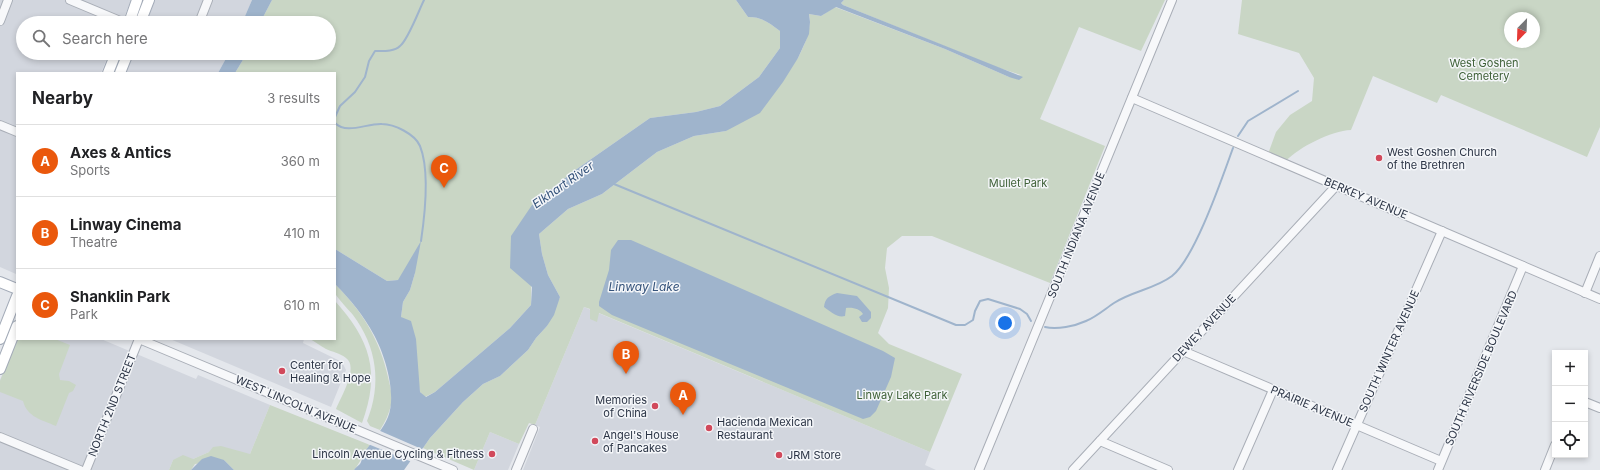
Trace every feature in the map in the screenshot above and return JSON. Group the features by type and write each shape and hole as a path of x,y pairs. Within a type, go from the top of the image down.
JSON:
{"main road":[{"path":"131,16 137,0"},
{"path":"143,16 150,0"},
{"path":"108,72 113,60"},
{"path":"120,72 125,60"},
{"path":"0,282 16,289"},
{"path":"0,339 16,299"},
{"path":"0,369 16,329"}],"street":[{"path":"0,21 8,0"},
{"path":"70,0 108,16"},
{"path":"202,16 208,0"},
{"name":"SOUTH INDIANA AVENUE","path":"979,470 1172,0"},
{"name":"BERKEY AVENUE","path":"1132,98 1600,299"},
{"path":"0,125 16,132"},
{"name":"DEWEY AVENUE","path":"1073,470 1336,186"},
{"name":"SOUTH WINTER AVENUE","path":"1337,470 1442,231"},
{"path":"1585,293 1600,256"},
{"name":"SOUTH RIVERSIDE BOULEVARD","path":"1438,470 1523,266"},
{"name":"NORTH 2ND STREET","path":"86,470 139,340"},
{"name":"WEST LINCOLN AVENUE","path":"141,340 454,470"},
{"name":"PRAIRIE AVENUE","path":"1183,351 1441,461"},
{"path":"1238,470 1273,390"},
{"path":"1588,403 1600,408"},
{"path":"516,470 533,429"},
{"path":"0,437 80,470"},
{"path":"1100,441 1168,470"},
{"path":"1545,470 1552,452"}],"shaded area":[{"path":"0,0 131,0 125,16 16,16 16,60 106,60 101,72 16,72 16,274 0,267"},
{"path":"155,0 252,0 245,16 149,16"},
{"path":"131,60 225,60 219,72 125,72"},
{"path":"584,307 930,452 925,465 936,470 523,470 540,427 535,425"},
{"path":"18,340 103,340 196,379 198,375 270,405 250,454 209,452 193,459 173,460 169,470 80,470 0,437 0,380"},
{"path":"172,340 304,340 303,343 342,362 346,370 331,407"},
{"path":"490,432 519,444 508,470 474,470"},
{"path":"0,438 77,470 0,470"}],"green space":[{"path":"272,0 736,0 748,17 762,19 780,31 780,48 759,77 720,106 696,112 650,118 574,171 532,205 531,305 510,328 435,392 425,397 420,392 401,317 403,302 410,290 415,273 398,280 387,281 336,250 336,72 236,72 243,60 336,60 336,16 264,16"},
{"path":"844,0 1165,0 1141,51 1079,27 1040,119 1105,146 1050,283 932,236 902,236 887,248 885,268 889,288 888,308 878,333 889,344 962,374 930,452 599,313 597,322 590,319 590,309 584,307 535,425 529,423 519,444 490,432 474,470 423,448 430,438 463,402 483,384 500,376 528,350 547,326 560,297 548,275 542,254 539,234 568,209 602,194 657,152 694,136 726,131 798,58 809,31 809,14 821,16 835,7 945,49 1009,77 1021,75 996,67 843,5 841,3"},
{"name":"West Goshen Cemetery","path":"1242,0 1600,0 1600,127 1587,157 1441,95 1437,103 1373,76 1351,130 1334,133 1307,145 1286,161 1268,154 1276,132 1290,115 1312,101 1314,78 1299,53 1238,34"},
{"path":"336,285 354,305 369,327 385,363 392,401 388,415 380,430 370,426 367,421 375,393 375,366 372,353 361,327 336,294"},
{"path":"336,302 357,329 369,358 371,388 368,405 362,423 336,409 348,382 351,368 350,362 344,356 326,349 312,340 336,340"},
{"path":"17,340 58,340 70,345 59,374 60,380 69,381 76,385 73,391 69,393 56,426 40,420 28,411 23,401 0,392 0,381"},
{"path":"270,405 370,445 354,470 234,470 224,460 195,464 191,470 169,470 173,460 183,455 193,459 209,452 213,447 221,446 250,454"}],"water":[{"path":"252,0 272,0 264,16 245,16"},
{"name":"Elkhart River","path":"736,0 844,0 841,3 843,5 1023,77 1019,80 1009,77 945,49 836,7 821,16 809,14 809,34 798,58 783,82 760,113 726,131 694,136 657,152 602,194 568,209 539,234 542,254 548,275 560,297 554,315 528,350 500,376 483,384 463,402 430,438 423,448 414,456 404,470 354,470 360,464 363,455 386,421 390,408 391,397 386,364 378,343 366,321 336,285 336,250 387,281 398,280 421,241 415,273 410,290 403,302 401,317 411,321 416,339 420,392 426,397 435,392 510,328 531,305 532,287 510,268 511,236 532,205 574,171 650,118 696,112 720,106 759,77 780,48 780,31 762,19 748,17"},
{"path":"225,60 243,60 236,72 219,72"},
{"name":"Linway Lake","path":"618,240 631,240 883,351 895,358 891,377 876,411 870,417 863,419 612,315 599,306 599,302 609,270 611,250"},
{"path":"837,293 857,296 871,312 871,318 867,322 862,322 859,317 863,314 856,309 846,308 845,316 839,316 824,307 825,301"},
{"path":"211,456 224,460 234,470 191,470 202,459"}],"pier":[{"path":"378,430 424,450 412,462 368,444"}],"waterway":[{"path":"336,115 340,106 355,92 365,77 369,61 375,51 388,51 398,48 403,43 424,0"},
{"path":"1238,136 1248,121 1298,91"},
{"path":"336,124 345,128 387,124 404,130 414,138 420,146 423,156 426,180 421,241"},
{"path":"1045,327 1060,328 1082,323 1121,299 1158,284 1172,276 1181,267 1199,236 1233,148"},
{"path":"614,184 956,325 965,325 973,320 975,311 980,301 988,299 1020,309 1027,314 1031,321"}],"place":[{"name":"West Goshen Church of the Brethren","path":"1379,158"},
{"name":"Shanklin Park","path":"444,188"},
{"name":"Center for Healing & Hope","path":"282,371"},
{"name":"Linway Cinema","path":"626,374"},
{"name":"Memories of China","path":"655,406"},
{"name":"Axes & Antics","path":"683,415"},
{"name":"Hacienda Mexican Restaurant","path":"709,428"},
{"name":"Angel's House of Pancakes","path":"595,441"},
{"name":"Lincoln Avenue Cycling & Fitness","path":"492,454"},
{"name":"JRM Store","path":"779,455"}],"park label":[{"name":"Mullet Park","path":"1018,183"},
{"name":"Linway Lake Park","path":"902,395"}]}
